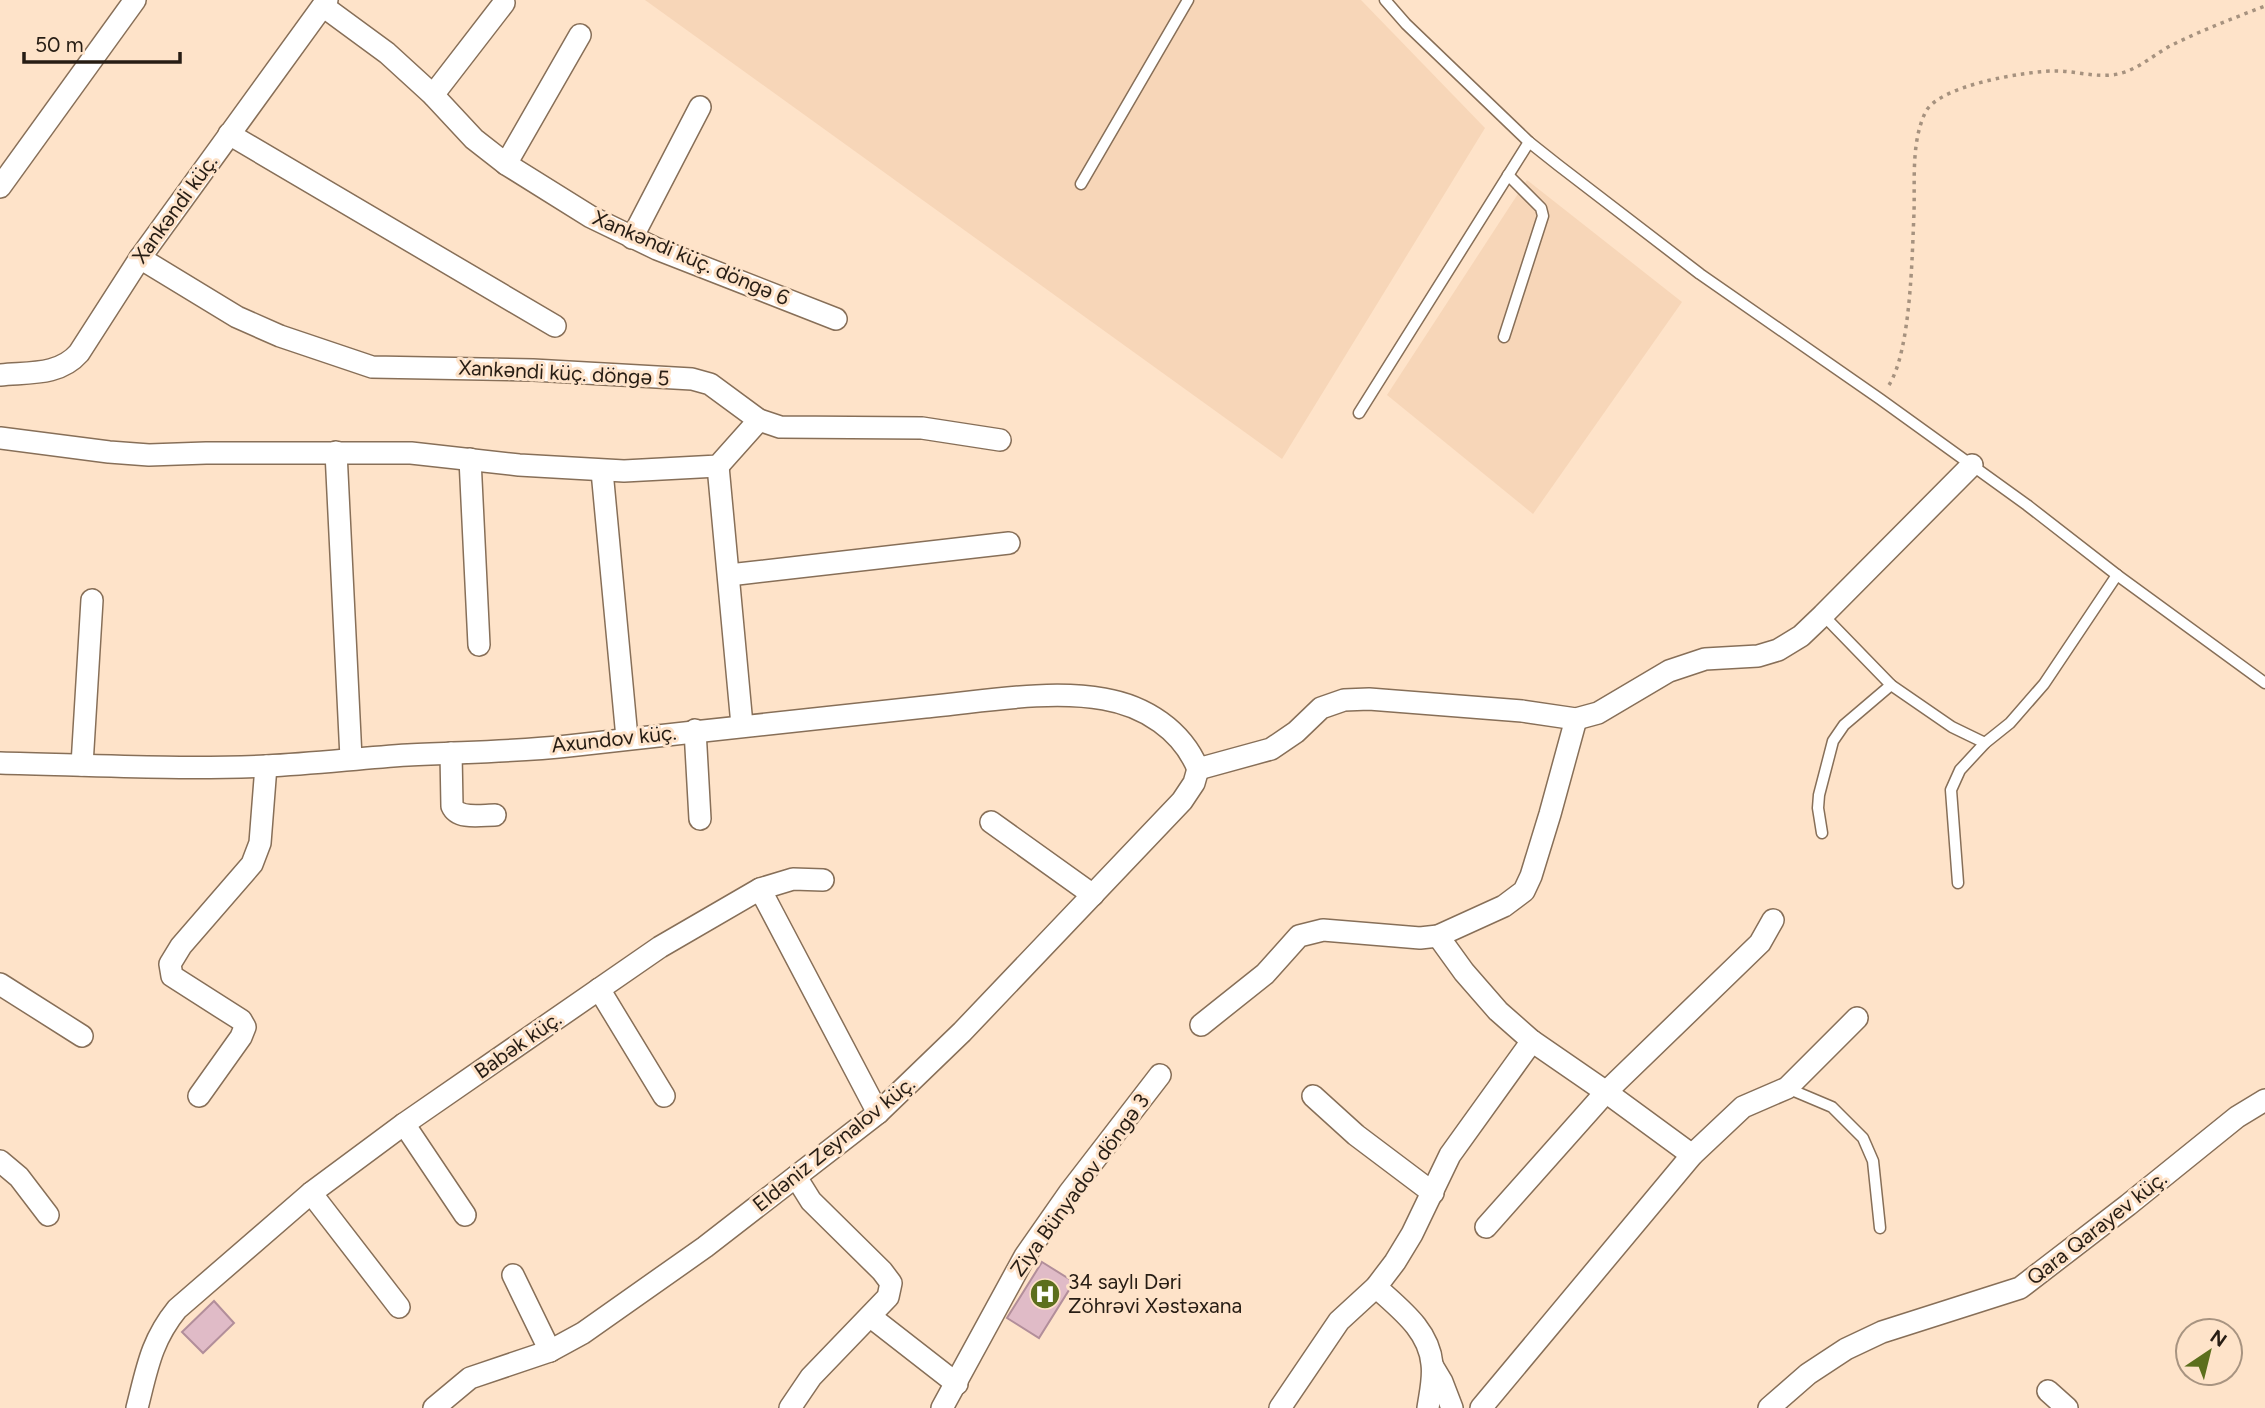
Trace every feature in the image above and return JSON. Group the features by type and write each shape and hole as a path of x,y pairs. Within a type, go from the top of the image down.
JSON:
{"street":[{"path":"0,187 135,0"},
{"name":"Xankəndi küç. döngə 6","path":"325,3 387,52 433,95 474,139 506,164 591,217 632,238 836,319"},
{"name":"Xankəndi küç.","path":"0,374 56,370 70,363 79,353 139,258 325,3"},
{"path":"433,95 504,3"},
{"path":"506,164 580,35"},
{"path":"632,238 700,107"},
{"path":"229,134 555,326"},
{"name":"Xankəndi küç. döngə 5","path":"139,258 237,317 280,336 372,367 533,370 692,379 710,384 759,420 780,427 922,428 1000,440"},
{"path":"0,438 149,455 411,453 601,471 718,466 759,420"},
{"path":"336,452 351,758"},
{"path":"470,459 479,645"},
{"path":"1198,769 1271,749 1296,732 1321,708 1344,699 1522,711 1576,719 1598,713 1669,671 1705,659 1758,656 1778,650 1801,636 1972,465"},
{"path":"718,466 742,725"},
{"path":"601,471 627,738"},
{"path":"729,575 1009,543"},
{"path":"82,765 92,600"},
{"name":"Axundov küç.","path":"0,762 266,766 351,758 566,746 742,725 1019,698 1066,696 1101,698 1151,716 1175,732 1191,751 1198,769"},
{"path":"1201,1025 1265,974 1299,936 1323,930 1420,939 1438,936 1504,906 1524,891 1550,814 1576,719"},
{"path":"695,730 700,818"},
{"path":"451,753 452,806 455,812 460,815 495,815"},
{"path":"199,1096 241,1037 245,1027 241,1020 172,975 170,964 181,946 252,864 260,843 266,766"},
{"name":"Eldəniz Zeynalov küç.","path":"434,1408 470,1378 550,1351 583,1333 705,1247 878,1113 962,1032 1182,801 1194,783 1198,769"},
{"path":"991,822 1093,895"},
{"name":"Babək küç.","path":"136,1408 153,1346 169,1318 311,1193 404,1124 660,947 772,883 793,879 823,880"},
{"path":"760,889 878,1113"},
{"path":"1486,1227 1606,1092 1760,943 1773,920"},
{"path":"1438,936 1464,972 1498,1011 1532,1041 1692,1155"},
{"path":"0,984 82,1037"},
{"path":"599,989 664,1096"},
{"path":"1481,1408 1692,1155 1743,1107 1787,1088 1857,1018"},
{"path":"1280,1408 1339,1321 1376,1287 1412,1234 1450,1155 1532,1041"},
{"name":"Ziya Bünyadov döngə 3","path":"942,1408 1025,1256 1069,1193 1160,1075"},
{"path":"1313,1096 1356,1135 1433,1193"},
{"name":"Qara Qarayev küç.","path":"1769,1408 1808,1374 1846,1349 1882,1332 2020,1288 2237,1118 2265,1100"},
{"path":"404,1124 465,1215"},
{"path":"0,1161 19,1177 48,1215"},
{"path":"790,1408 811,1377 888,1297 891,1283 811,1201 796,1177"},
{"path":"311,1193 399,1307"},
{"path":"513,1275 550,1351"},
{"path":"1376,1287 1414,1322 1429,1348 1433,1367 1428,1408"},
{"path":"871,1317 957,1384"},
{"path":"1433,1367 1452,1408"},
{"path":"2048,1391 2067,1408"}],"lane":[{"path":"1081,184 1188,0"},
{"path":"1385,0 1406,24 1530,142 1700,274 1972,465 2116,575 2265,683"},
{"path":"1359,413 1530,142"},
{"path":"1504,337 1543,216 1541,208 1508,175"},
{"path":"1958,883 1951,790 1960,771 1985,743 2010,723 2044,684 2116,575"},
{"path":"1823,615 1891,685 1952,727 1985,743"},
{"path":"1822,832 1819,795 1833,741 1844,725 1891,685"},
{"path":"1787,1088 1832,1107 1863,1138 1873,1161 1880,1228"}],"path":[{"path":"1880,399 1894,377 1902,351 1911,274 1916,145 1926,111 1946,94 2001,77 2054,70 2111,75 2133,70 2169,47 2265,6"}],"shaded area":[{"path":"645,0 1361,0 1485,128 1282,459"},
{"path":"1527,180 1682,302 1533,514 1387,395"}],"building":[{"path":"1042,1262 1074,1282 1039,1338 1007,1318"},
{"path":"214,1301 234,1323 203,1353 182,1332"}],"place":[{"name":"34 saylı Dəri Zöhrəvi Xəstəxana","path":"1045,1294"}]}
